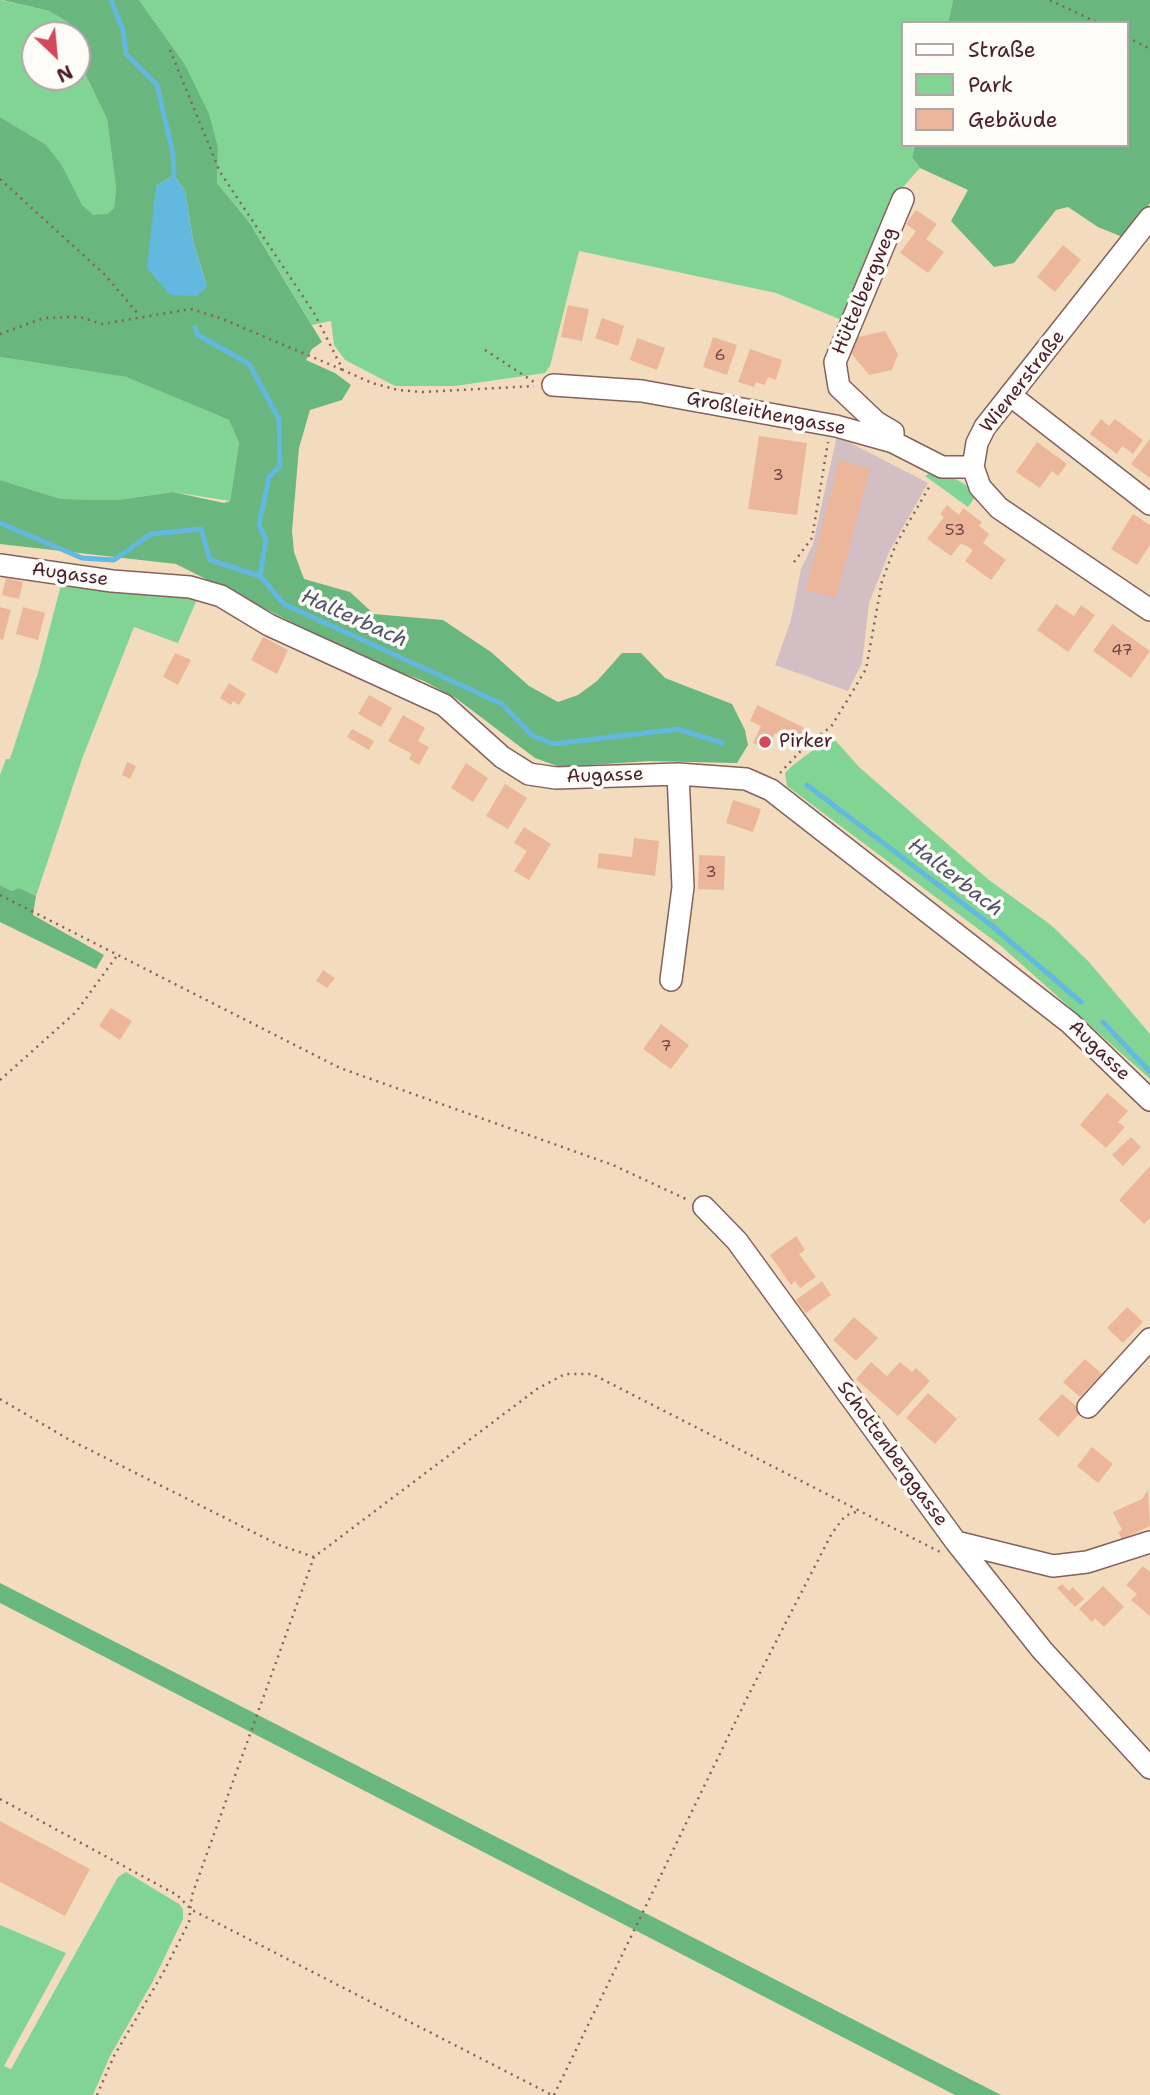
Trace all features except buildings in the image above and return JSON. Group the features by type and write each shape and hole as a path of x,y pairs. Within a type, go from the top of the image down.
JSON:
{"street":[{"name":"Hüttelbergweg","path":"893,442 893,432 876,422 839,387 835,362 903,200"},
{"name":"Wienerstraße","path":"973,467 976,443 1010,395 1150,218"},
{"name":"Großleithengasse","path":"553,385 642,391 836,426 893,442 942,467 973,467"},
{"path":"1010,395 1150,504"},
{"path":"973,467 980,486 999,508 1150,610"},
{"name":"Augasse","path":"0,565 112,581 190,587 220,596 269,625 444,705 502,757 529,774 556,778 678,774 746,779 771,790 1070,1023 1150,1100"},
{"path":"671,980 682,887 678,774"},
{"name":"Schottenberggasse","path":"704,1207 737,1241 956,1542 1053,1566 1087,1562 1150,1542"},
{"path":"1088,1406 1150,1339"},
{"path":"956,1542 1042,1650 1150,1768"}],"path":[{"path":"1050,0 1094,21"},
{"path":"1129,38 1150,49"},
{"path":"170,50 220,172 314,313 343,369"},
{"path":"0,179 104,274 140,316"},
{"path":"0,334 44,318 79,317 102,324 191,309 220,318 372,383 422,392 540,386 485,350"},
{"path":"794,562 812,538 828,441 836,426"},
{"path":"785,764 808,742 831,726 866,669 882,581 895,544 931,484 922,476 928,461"},
{"path":"0,895 116,957 340,1068 613,1166 704,1207"},
{"path":"0,1080 76,1012 116,957"},
{"path":"97,2095 114,2056 163,1973 192,1910 192,1895 314,1557 537,1389 565,1374 592,1374 933,1551 945,1551 956,1542"},
{"path":"0,1399 68,1439 255,1533 314,1557"},
{"path":"0,1799 177,1895 192,1910 553,2095 759,1673 832,1533 845,1516 856,1511"}],"shaded area":[{"path":"837,436 928,483 890,550 869,603 862,663 848,691 775,665 791,620 801,569 813,544"}],"green space":[{"path":"0,0 49,11 66,21 21,21 21,91 91,91 91,86 107,119 116,188 114,208 107,214 93,216 82,205 45,144 0,117"},
{"path":"2,0 139,0 184,63 209,114 218,148 217,183 249,222 322,342 312,349 306,360 335,373 351,385 342,400 310,410 299,448 292,531 294,552 304,579 350,592 374,614 443,620 491,652 529,686 558,702 578,695 597,681 622,653 641,653 665,678 732,704 745,730 748,745 737,763 649,761 560,767 535,758 457,699 424,681 371,662 176,564 0,544 0,480 61,499 118,500 173,492 224,503 230,501 239,443 229,420 126,377 0,357 0,117 45,144 61,164 82,205 93,215 107,214 114,208 116,188 107,119 91,86 91,21 66,21 49,11","holes":["174,175 185,191 193,241 207,287 156,186"]},
{"path":"139,0 953,0 948,21 902,21 902,147 914,147 912,157 920,168 896,195 844,321 776,293 579,251 550,366 545,373 455,386 395,386 345,360 334,345 331,321 312,325 249,222 217,183 218,148 184,63"},
{"path":"953,0 1150,0 1150,203 1125,238 1098,227 1068,207 1056,210 1014,263 994,267 951,221 968,190 920,168 912,157 914,147 1129,147 1129,21 948,21"},
{"path":"0,357 126,377 229,420 239,443 230,501 173,492 118,500 61,499 0,480"},
{"path":"932,472 947,474 966,485 975,497 968,507 925,476"},
{"path":"61,585 199,595 178,643 134,627 82,759 36,896 19,888 12,891 0,885 0,775 6,759 10,759 38,673"},
{"path":"828,739 836,741 859,767 989,880 1051,925 1089,962 1150,1034 1150,1079 1001,946 787,786 785,773"},
{"path":"0,885 12,891 19,888 36,896 33,915 104,955 96,969 0,922"},
{"path":"0,1583 1001,2095 955,2095 0,1603"},
{"path":"126,1872 179,1904 183,1909 183,1919 153,1981 110,2056 93,2095 0,2095 0,1925 66,1953 4,2066 11,2069 118,1877"}],"water":[{"path":"174,175 185,191 193,241 207,287 197,296 170,295 147,268 156,186"}],"waterway":[{"path":"111,0 123,30 126,54 157,85 173,154 174,175"},
{"path":"195,328 198,335 249,364 279,419 280,466 269,477 259,525 266,540 260,576"},
{"name":"Halterbach","path":"0,523 82,558 114,560 151,534 201,529 210,560 260,576 284,604 502,704 533,736 554,744 678,729 722,743"},
{"name":"Halterbach","path":"807,785 991,925 1081,1002"},
{"name":"Halterbach","path":"1103,1022 1150,1072"}],"place":[{"name":"Pirker","path":"765,742"}]}
